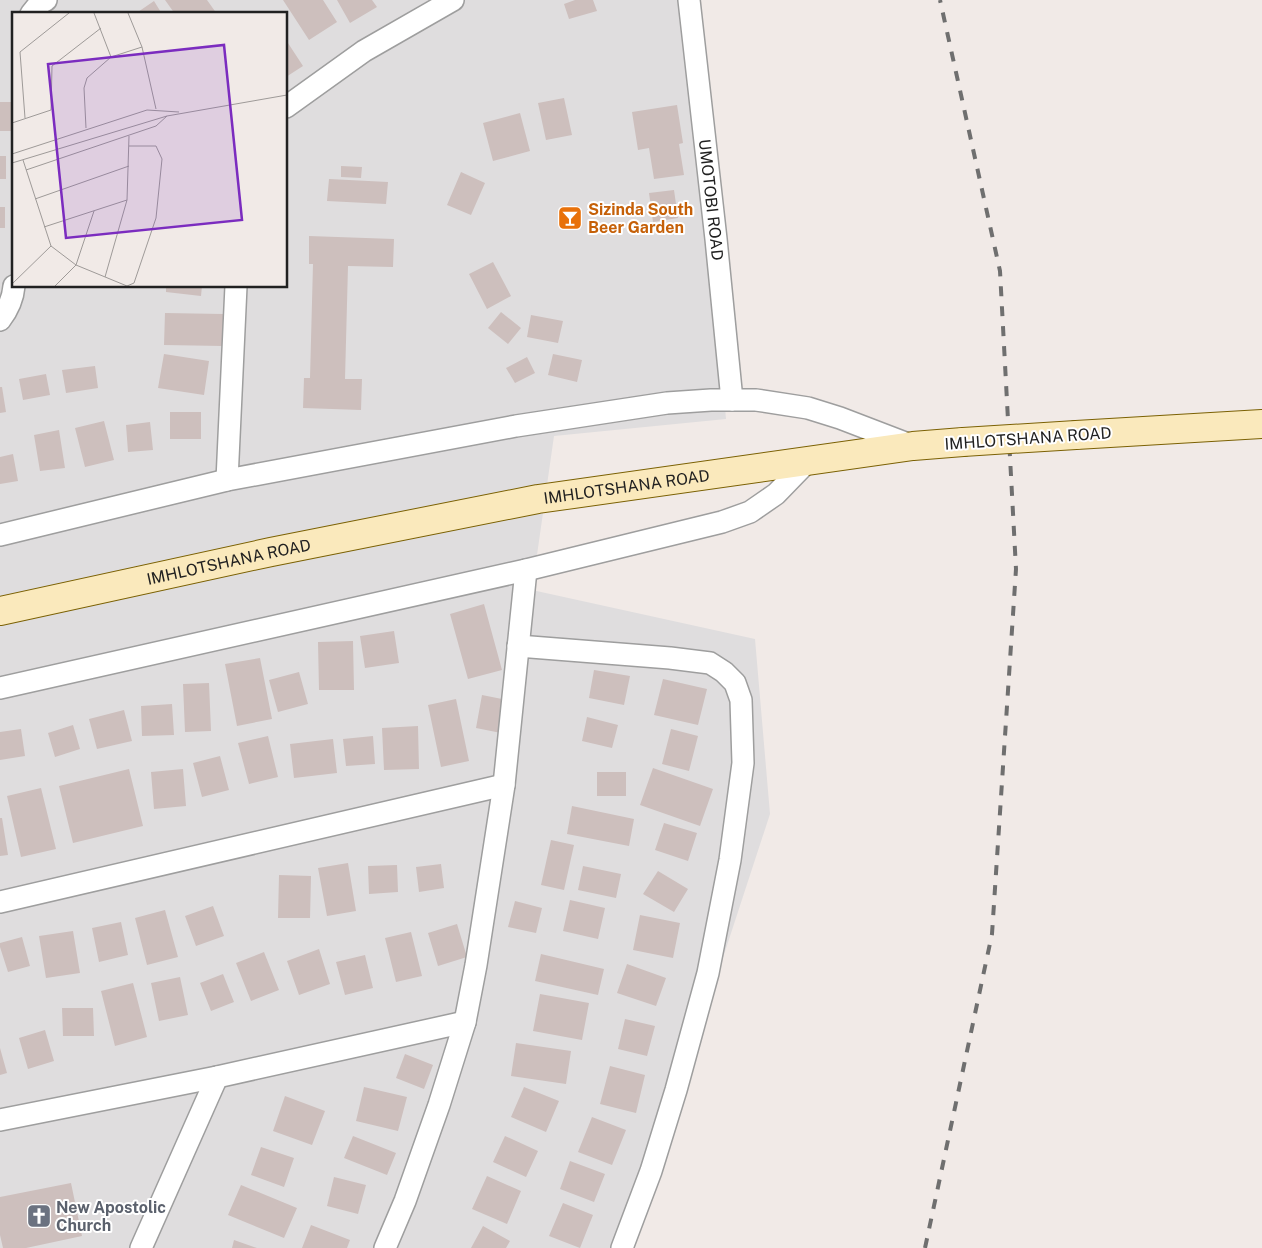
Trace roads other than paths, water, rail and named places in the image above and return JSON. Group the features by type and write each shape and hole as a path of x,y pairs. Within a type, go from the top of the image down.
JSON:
{"street":[{"path":"33,12 39,4 46,0"},
{"path":"288,106 364,52 453,0"},
{"name":"UMOTOBI ROAD","path":"689,0 732,400"},
{"path":"0,320 6,313 14,288"},
{"path":"227,480 236,288"},
{"path":"0,535 227,480 535,423 668,403 711,400 756,400 808,408 913,446"},
{"name":"IMHLOTSHANA ROAD","path":"0,611 271,552 538,499 913,446 1262,424"},
{"path":"0,688 526,570 722,522 750,512 776,494 808,460"},
{"path":"385,1248 405,1201 439,1105 465,1022 476,965 504,785 526,570"},
{"path":"518,646 710,663 724,672 735,683 741,700 743,762 730,860 708,973 654,1162 622,1248"},
{"path":"0,902 504,785"},
{"path":"0,1120 217,1077 465,1022"},
{"path":"140,1248 217,1077"}],"railway":[{"path":"925,1248 992,934 1016,569 1000,271 940,0"}],"place":[{"name":"Sizinda South Beer Garden","path":"570,218"},
{"name":"New Apostolic Church","path":"39,1216"}]}
